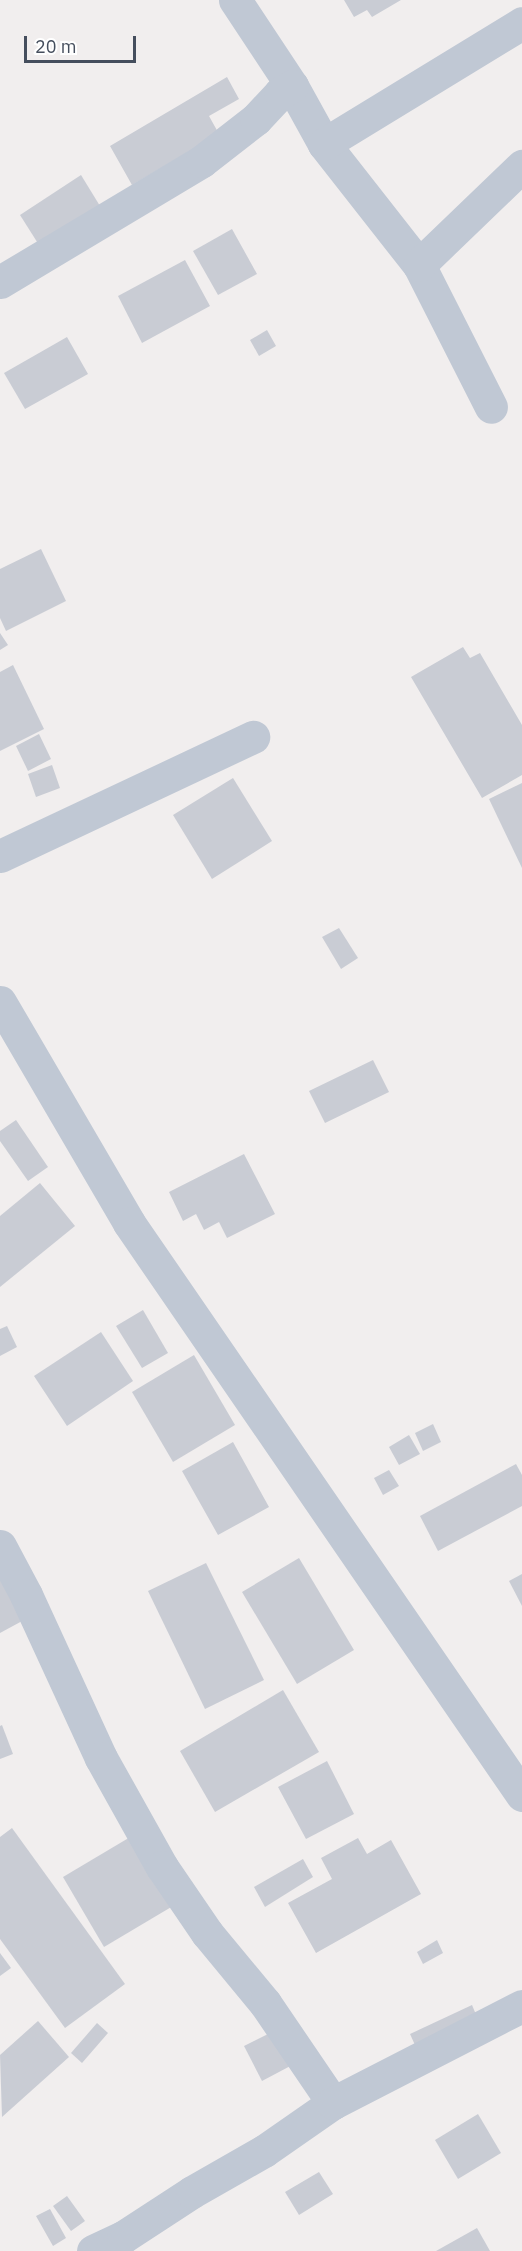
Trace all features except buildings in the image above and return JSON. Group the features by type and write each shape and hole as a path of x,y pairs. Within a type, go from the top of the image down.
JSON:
{"street":[{"path":"234,0 292,86 324,144 419,265 491,407"},
{"path":"324,144 522,23"},
{"path":"0,282 202,161 256,119 280,93 292,86"},
{"path":"419,265 522,166"},
{"path":"0,856 253,737"},
{"path":"0,1002 129,1223 522,1796"},
{"path":"0,1546 26,1595 102,1758 162,1868 207,1934 265,2003 333,2103"},
{"path":"93,2251 123,2237 192,2192 264,2151 333,2103 522,2006"}]}
